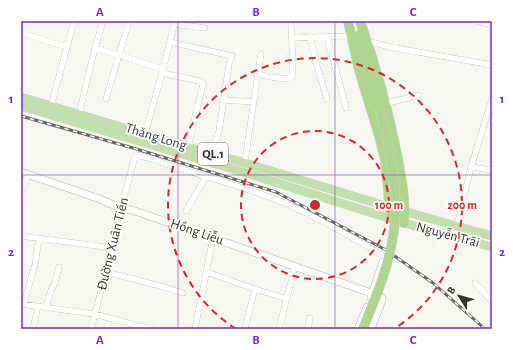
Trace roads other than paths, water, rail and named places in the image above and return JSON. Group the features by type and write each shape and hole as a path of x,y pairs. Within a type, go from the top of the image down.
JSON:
{"highway":[{"path":"348,21 359,70 382,146 388,189 388,207 393,220"},
{"path":"352,21 393,134 405,194 404,223"},
{"path":"356,21 365,59"},
{"path":"360,21 367,41 382,106 395,181 396,205 395,222 388,262 379,289 360,327"}],"main road":[{"name":"Thăng Long","path":"21,97 405,211"},
{"name":"Thăng Long","path":"21,106 268,180 404,223"},
{"path":"186,156 188,147"},
{"name":"Nguyễn Trãi","path":"405,211 492,236"},
{"name":"Nguyễn Trãi","path":"404,223 492,247"}],"street":[{"path":"50,106 74,21"},
{"path":"78,114 102,21"},
{"path":"106,99 129,21"},
{"path":"478,21 492,25"},
{"path":"145,134 175,22 205,28"},
{"path":"257,74 279,78 292,77 293,61 291,25"},
{"path":"21,33 67,47"},
{"path":"292,38 350,35"},
{"path":"310,37 327,99"},
{"path":"326,37 346,108"},
{"path":"367,41 390,47 492,65"},
{"path":"170,42 231,55 219,131 212,154"},
{"path":"95,48 162,71 202,82 203,84 188,147"},
{"path":"245,163 261,54"},
{"path":"382,106 418,95"},
{"path":"457,226 471,167 492,99"},
{"path":"224,100 254,102"},
{"name":"Đường Xuân Tiến","path":"91,329 136,155 156,160 206,177"},
{"path":"471,167 492,170"},
{"path":"21,192 24,173"},
{"name":"Hồng Liễu","path":"24,173 372,293"},
{"path":"186,211 206,177 264,195 300,210 343,231 385,257 372,293 360,327 371,329 382,300 380,296 372,293"},
{"path":"21,236 112,249"},
{"path":"195,329 213,238"},
{"path":"39,239 35,265 24,294 22,304 94,314 151,329"},
{"path":"279,329 295,266"},
{"path":"46,307 59,267"},
{"path":"106,272 183,293"},
{"path":"206,272 287,299"},
{"path":"475,283 491,299"},
{"path":"245,329 255,289"},
{"path":"33,329 38,306"},
{"path":"308,329 310,318"}],"railway":[{"path":"21,116 133,148 276,192 386,250 433,283 485,329"}]}
